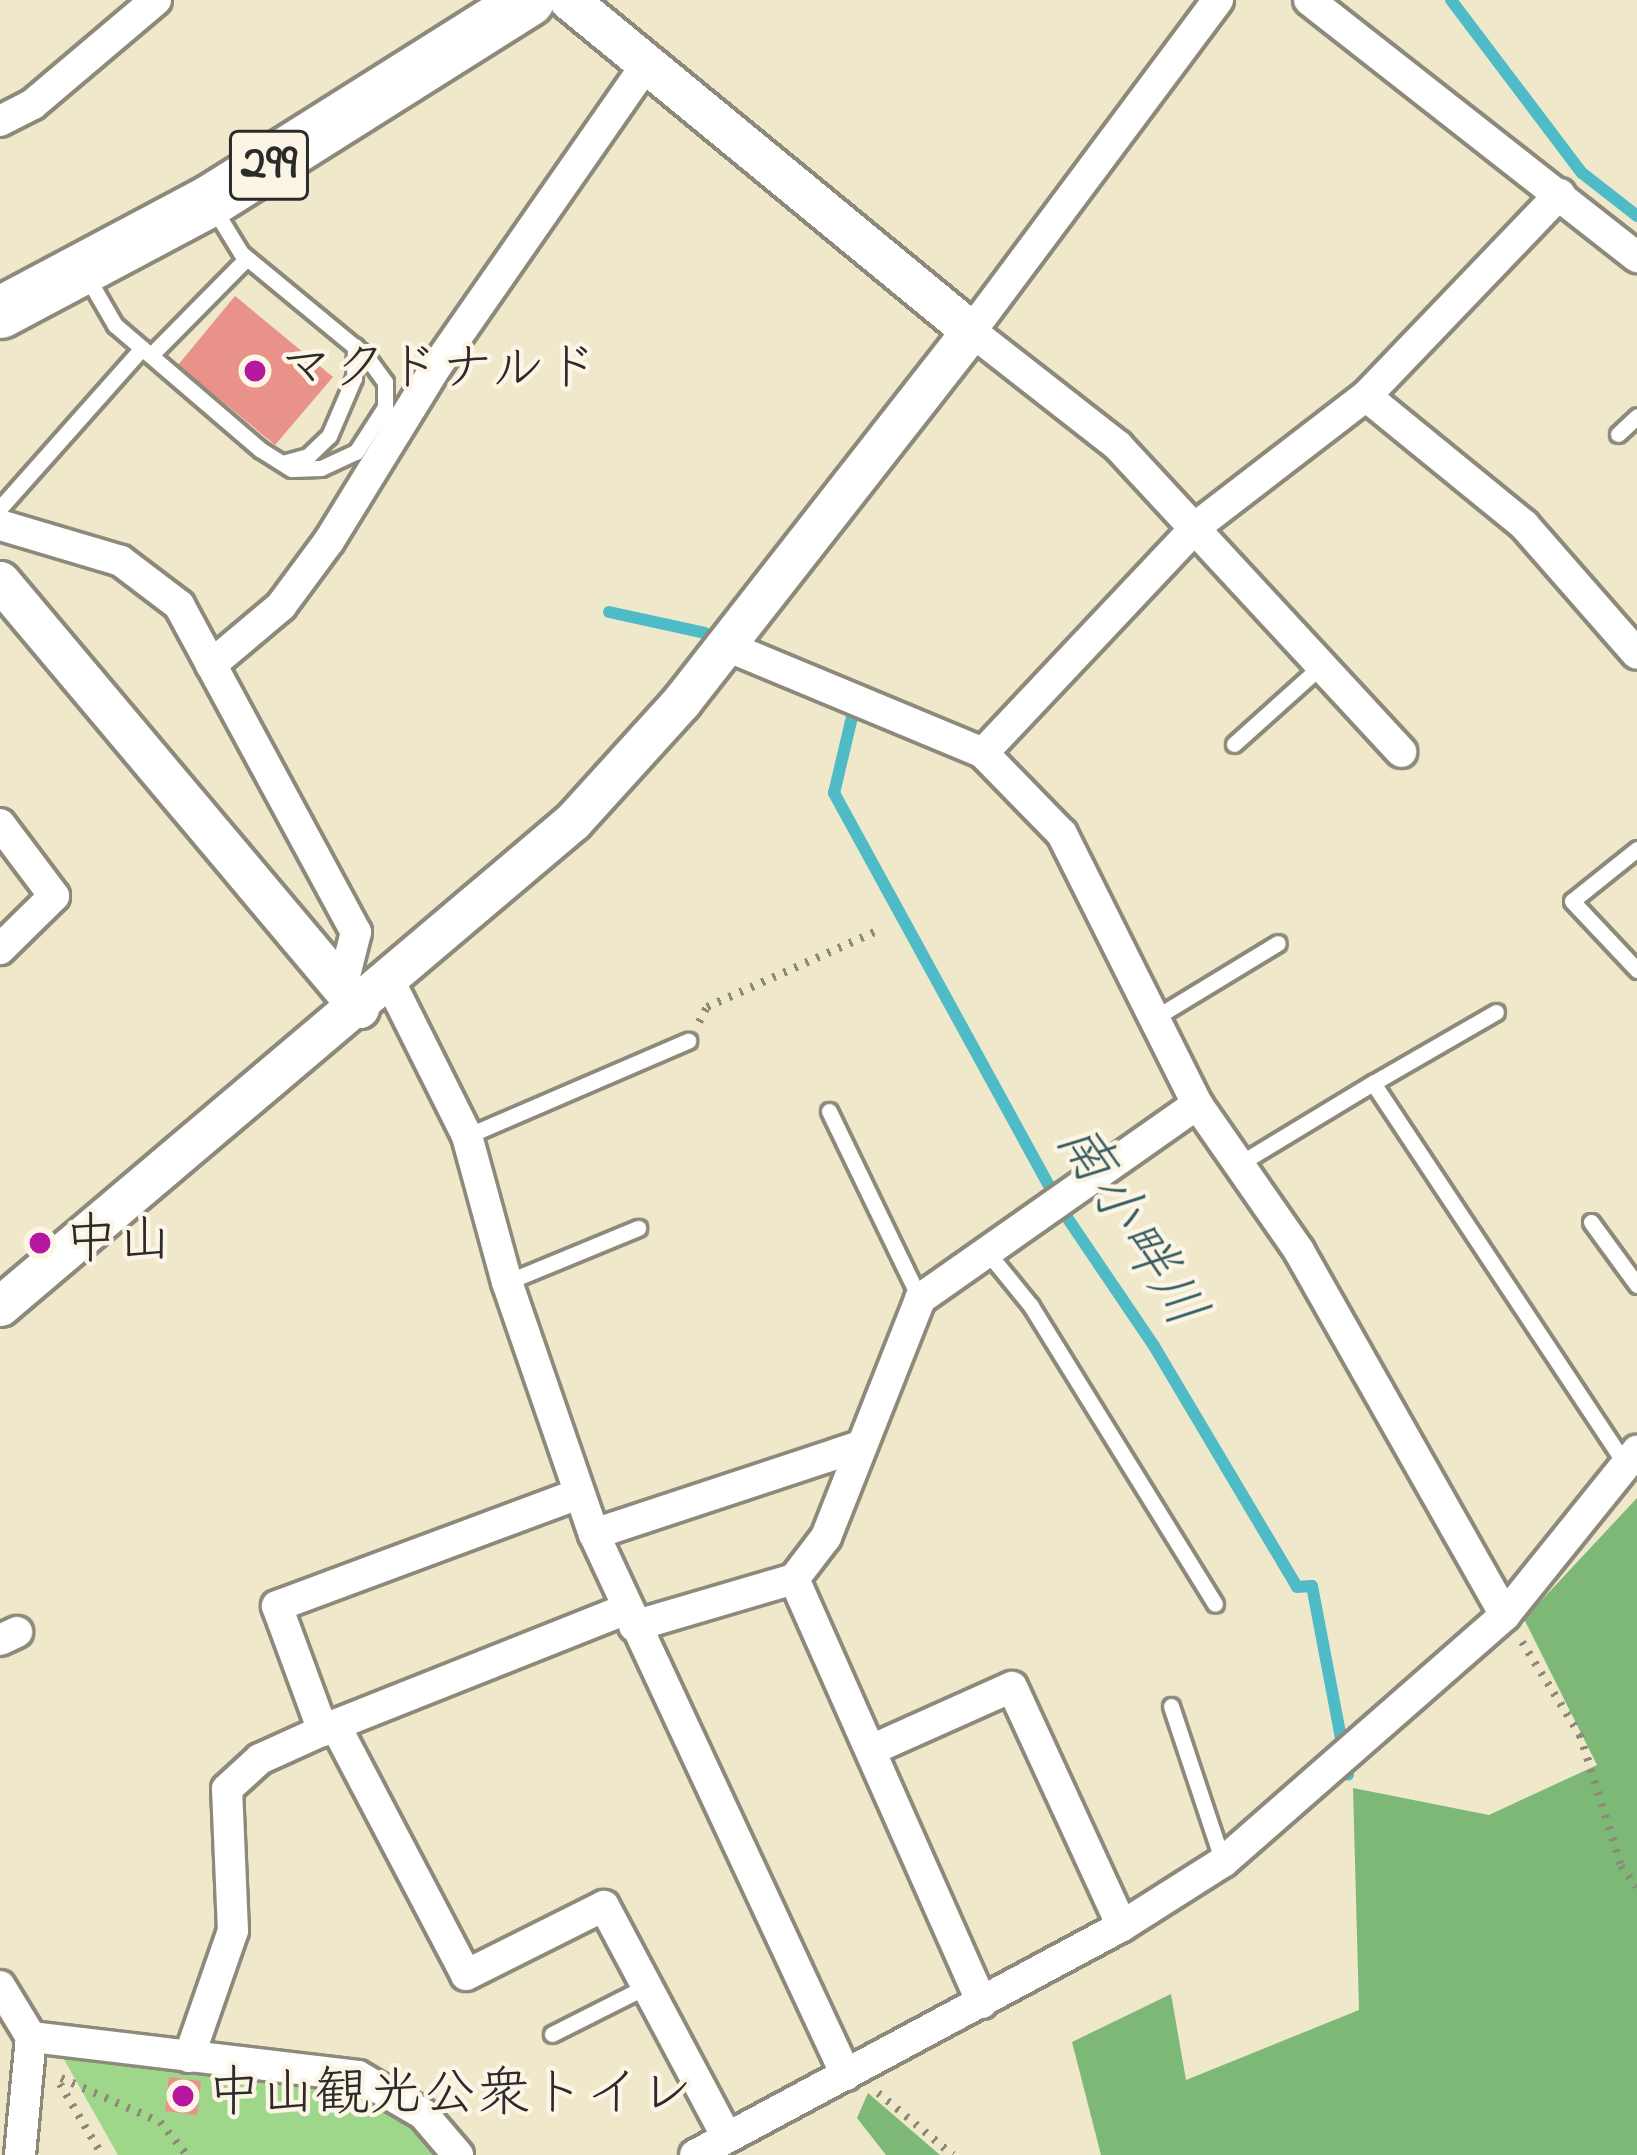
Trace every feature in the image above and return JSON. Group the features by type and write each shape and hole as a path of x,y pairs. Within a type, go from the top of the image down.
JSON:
{"highway":[{"name":"299","path":"0,311 209,201 529,0"}],"street":[{"path":"0,121 33,104 156,0"},
{"path":"569,0 1118,446 1197,526 1401,752"},
{"path":"0,1306 350,998 390,982 573,821 724,646 971,331 1218,0"},
{"path":"1309,0 1637,257"},
{"path":"211,664 281,606 329,541 436,367 646,65"},
{"path":"983,753 1197,526 1366,396 1560,194"},
{"path":"1366,396 1524,525 1637,654"},
{"path":"0,525 121,561 179,605 356,932 350,998"},
{"path":"2,589 350,998"},
{"path":"724,646 983,753 1050,820 1092,882 1150,1021 1196,1104 1235,1166 1299,1251 1505,1615"},
{"path":"0,824 54,896 0,949"},
{"path":"390,982 467,1136 507,1282 594,1534 630,1618 851,2073"},
{"path":"189,2057 233,1931 227,1789 260,1759 329,1728 630,1618 794,1580 826,1538 857,1447 920,1299 1196,1104"},
{"path":"594,1534 857,1447"},
{"path":"695,2155 1123,1926 1223,1862 1505,1615 1632,1458"},
{"path":"578,1493 277,1606 329,1728 466,1976 604,1906 727,2137"},
{"path":"794,1580 982,2003"},
{"path":"871,1750 1012,1687 1123,1926"},
{"path":"0,1986 32,2036 20,2155"},
{"path":"32,2036 358,2076 423,2114 458,2155"}],"lane":[{"path":"83,268 115,325 282,463 321,468 356,452 385,407 385,382 355,346 247,258 209,201"},
{"path":"0,508 146,352 247,258"},
{"path":"282,463 308,456 329,436 353,377 355,346"},
{"path":"1618,434 1637,416"},
{"path":"1234,744 1322,667"},
{"path":"1637,848 1572,901 1637,970"},
{"path":"1150,1021 1278,943"},
{"path":"1235,1166 1496,1012"},
{"path":"467,1136 688,1041"},
{"path":"1373,1083 1632,1458"},
{"path":"829,1111 920,1299"},
{"path":"1591,1222 1637,1285"},
{"path":"507,1282 638,1228"},
{"path":"988,1253 1031,1306 1215,1604"},
{"path":"1171,1706 1223,1862"},
{"path":"552,2034 649,1985"}],"path":[{"path":"688,1041 707,1007 881,929"},
{"path":"1505,1615 1580,1735 1621,1866 1637,1887"},
{"path":"851,2073 953,2155"},
{"path":"102,2155 54,2075 160,2122 187,2155"}],"green space":[{"path":"1637,1498 1637,2155 1101,2155 1072,2042 1171,1994 1186,2080 1359,2010 1353,1788 1489,1815 1597,1765 1524,1619"},
{"path":"61,2054 354,2088 408,2123 436,2155 118,2155"},
{"path":"868,2093 940,2155 886,2155 857,2118"}],"building":[{"name":"マクドナルド","path":"235,296 333,377 275,445 178,365"},
{"name":"中山観光公衆トイレ","path":"169,2077 201,2081 197,2115 165,2111"}],"waterway":[{"path":"1451,0 1582,173 1637,216"},
{"name":"南小畔川","path":"609,612 705,633"},
{"name":"南小畔川","path":"852,717 834,793 1062,1210 1154,1346 1297,1587 1312,1586 1348,1775"}],"place":[{"name":"マクドナルド","path":"255,371"},
{"name":"中山","path":"40,1243"},
{"name":"中山観光公衆トイレ","path":"183,2096"}]}
